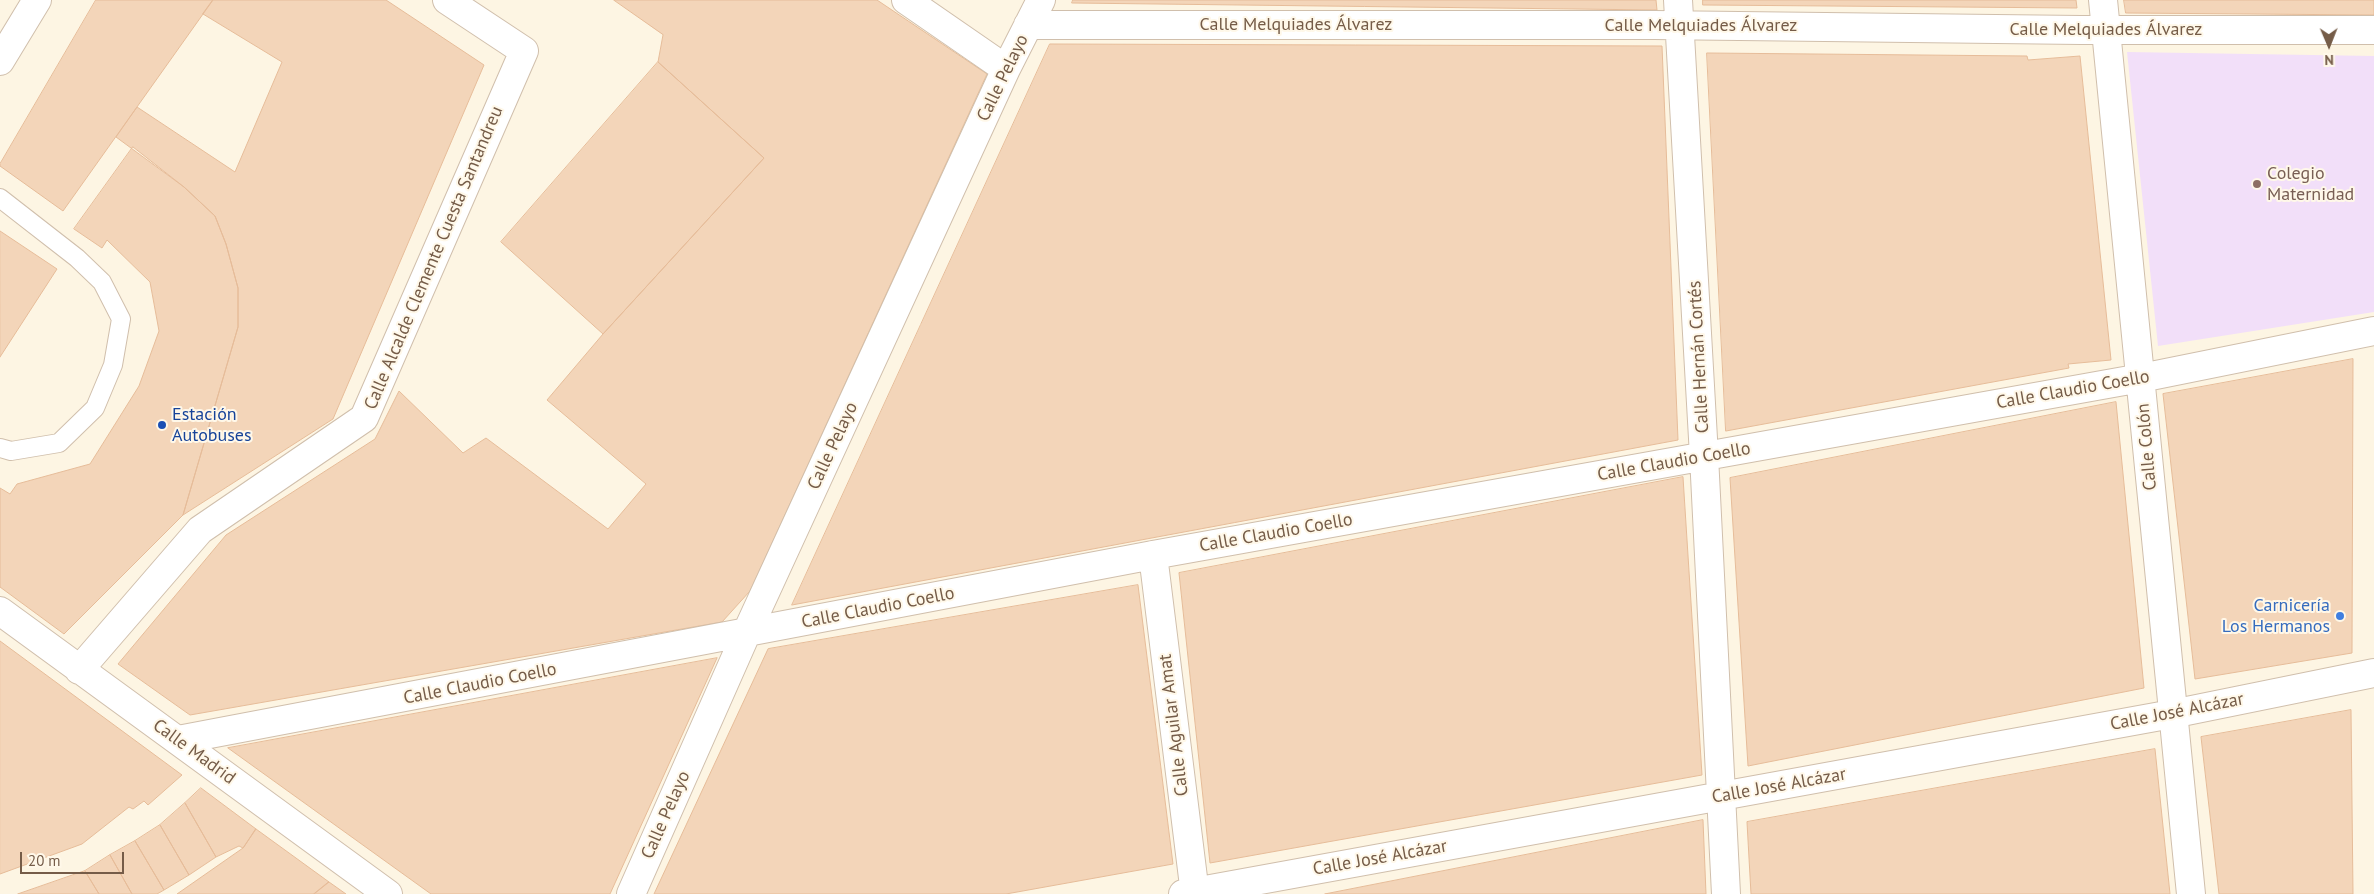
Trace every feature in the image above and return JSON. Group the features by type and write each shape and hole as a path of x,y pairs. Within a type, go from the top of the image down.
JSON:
{"street":[{"path":"0,61 37,0"},
{"name":"Calle Alcalde Clemente Cuesta Santandreu","path":"79,670 200,530 364,418 524,51 446,0"},
{"path":"906,0 1006,69"},
{"name":"Calle Pelayo","path":"631,894 746,634 1006,69 1041,0"},
{"name":"Calle Colón","path":"2103,0 2191,894"},
{"name":"Calle Melquiades Álvarez","path":"1028,25 1679,13 2106,31 2374,30"},
{"name":"Calle Hernán Cortés","path":"1679,13 1726,894"},
{"name":"Calle Claudio Coello","path":"178,740 746,634 1153,555 2141,378 2374,330"},
{"name":"Calle Aguilar Amat","path":"1153,555 1190,893"},
{"name":"Calle Madrid","path":"0,611 388,894"},
{"name":"Calle José Alcázar","path":"1190,893 2172,714 2374,673"}],"lane":[{"path":"0,198 77,258 102,282 121,319 113,365 95,408 59,443 12,451 0,448"}],"shaded area":[{"name":"Colegio Maternidad","path":"2127,52 2374,56 2374,312 2158,346"}],"building":[{"path":"96,0 213,0 63,211 0,166 0,164"},
{"path":"213,0 386,0 484,65 333,419 183,515 238,327 238,288 226,244 215,216 184,187 116,137 137,107 235,172 282,62 203,14"},
{"path":"614,0 877,0 987,74 750,591 722,622 190,715 118,664 226,535 375,439 399,391 463,453 486,438 608,529 646,484 547,400 603,334 764,158 658,62 663,35"},
{"path":"1073,0 1656,0 1657,10 1072,3"},
{"path":"1703,0 2076,0 2077,8 1703,5"},
{"path":"2124,0 2374,0 2374,15 2126,13"},
{"path":"1050,44 1662,46 1678,440 792,605"},
{"path":"1707,53 2027,56 2028,60 2080,56 2111,360 2068,364 2069,368 1726,431"},
{"path":"658,62 764,158 603,334 501,242"},
{"name":"Estación Autobuses","path":"133,147 184,187 215,216 226,244 238,288 238,327 183,515 64,634 0,587 0,488 10,494 17,484 90,464 139,386 159,331 150,282 107,240 102,248 74,229"},
{"path":"0,231 57,269 0,357"},
{"path":"2353,359 2352,653 2195,679 2163,394"},
{"path":"2116,402 2144,688 1748,766 1730,478"},
{"path":"1683,477 1702,775 1210,863 1179,573"},
{"path":"1138,585 1173,864 1006,894 654,894 768,649"},
{"path":"0,641 182,775 148,805 144,801 133,809 129,807 82,844 0,874"},
{"path":"717,658 610,894 431,894 228,748"},
{"path":"2351,710 2353,894 2219,894 2201,737"},
{"path":"2155,749 2170,894 1751,894 1747,822"},
{"path":"201,788 256,829 243,848 239,846 216,857 185,803"},
{"path":"185,803 216,857 189,875 160,825"},
{"path":"1703,820 1706,894 1325,894"},
{"path":"160,825 189,875 164,890 135,841"},
{"path":"256,829 329,882 314,894 177,894 243,848"},
{"path":"135,841 164,890 157,894 132,894 110,855"},
{"path":"110,855 132,894 99,894 85,871"},
{"path":"85,871 99,894 18,894"},
{"path":"329,882 346,894 314,894"}],"place":[{"name":"Colegio Maternidad","path":"2257,184"},
{"name":"Estación Autobuses","path":"162,425"},
{"name":"Carnicería Los Hermanos","path":"2340,616"}]}
